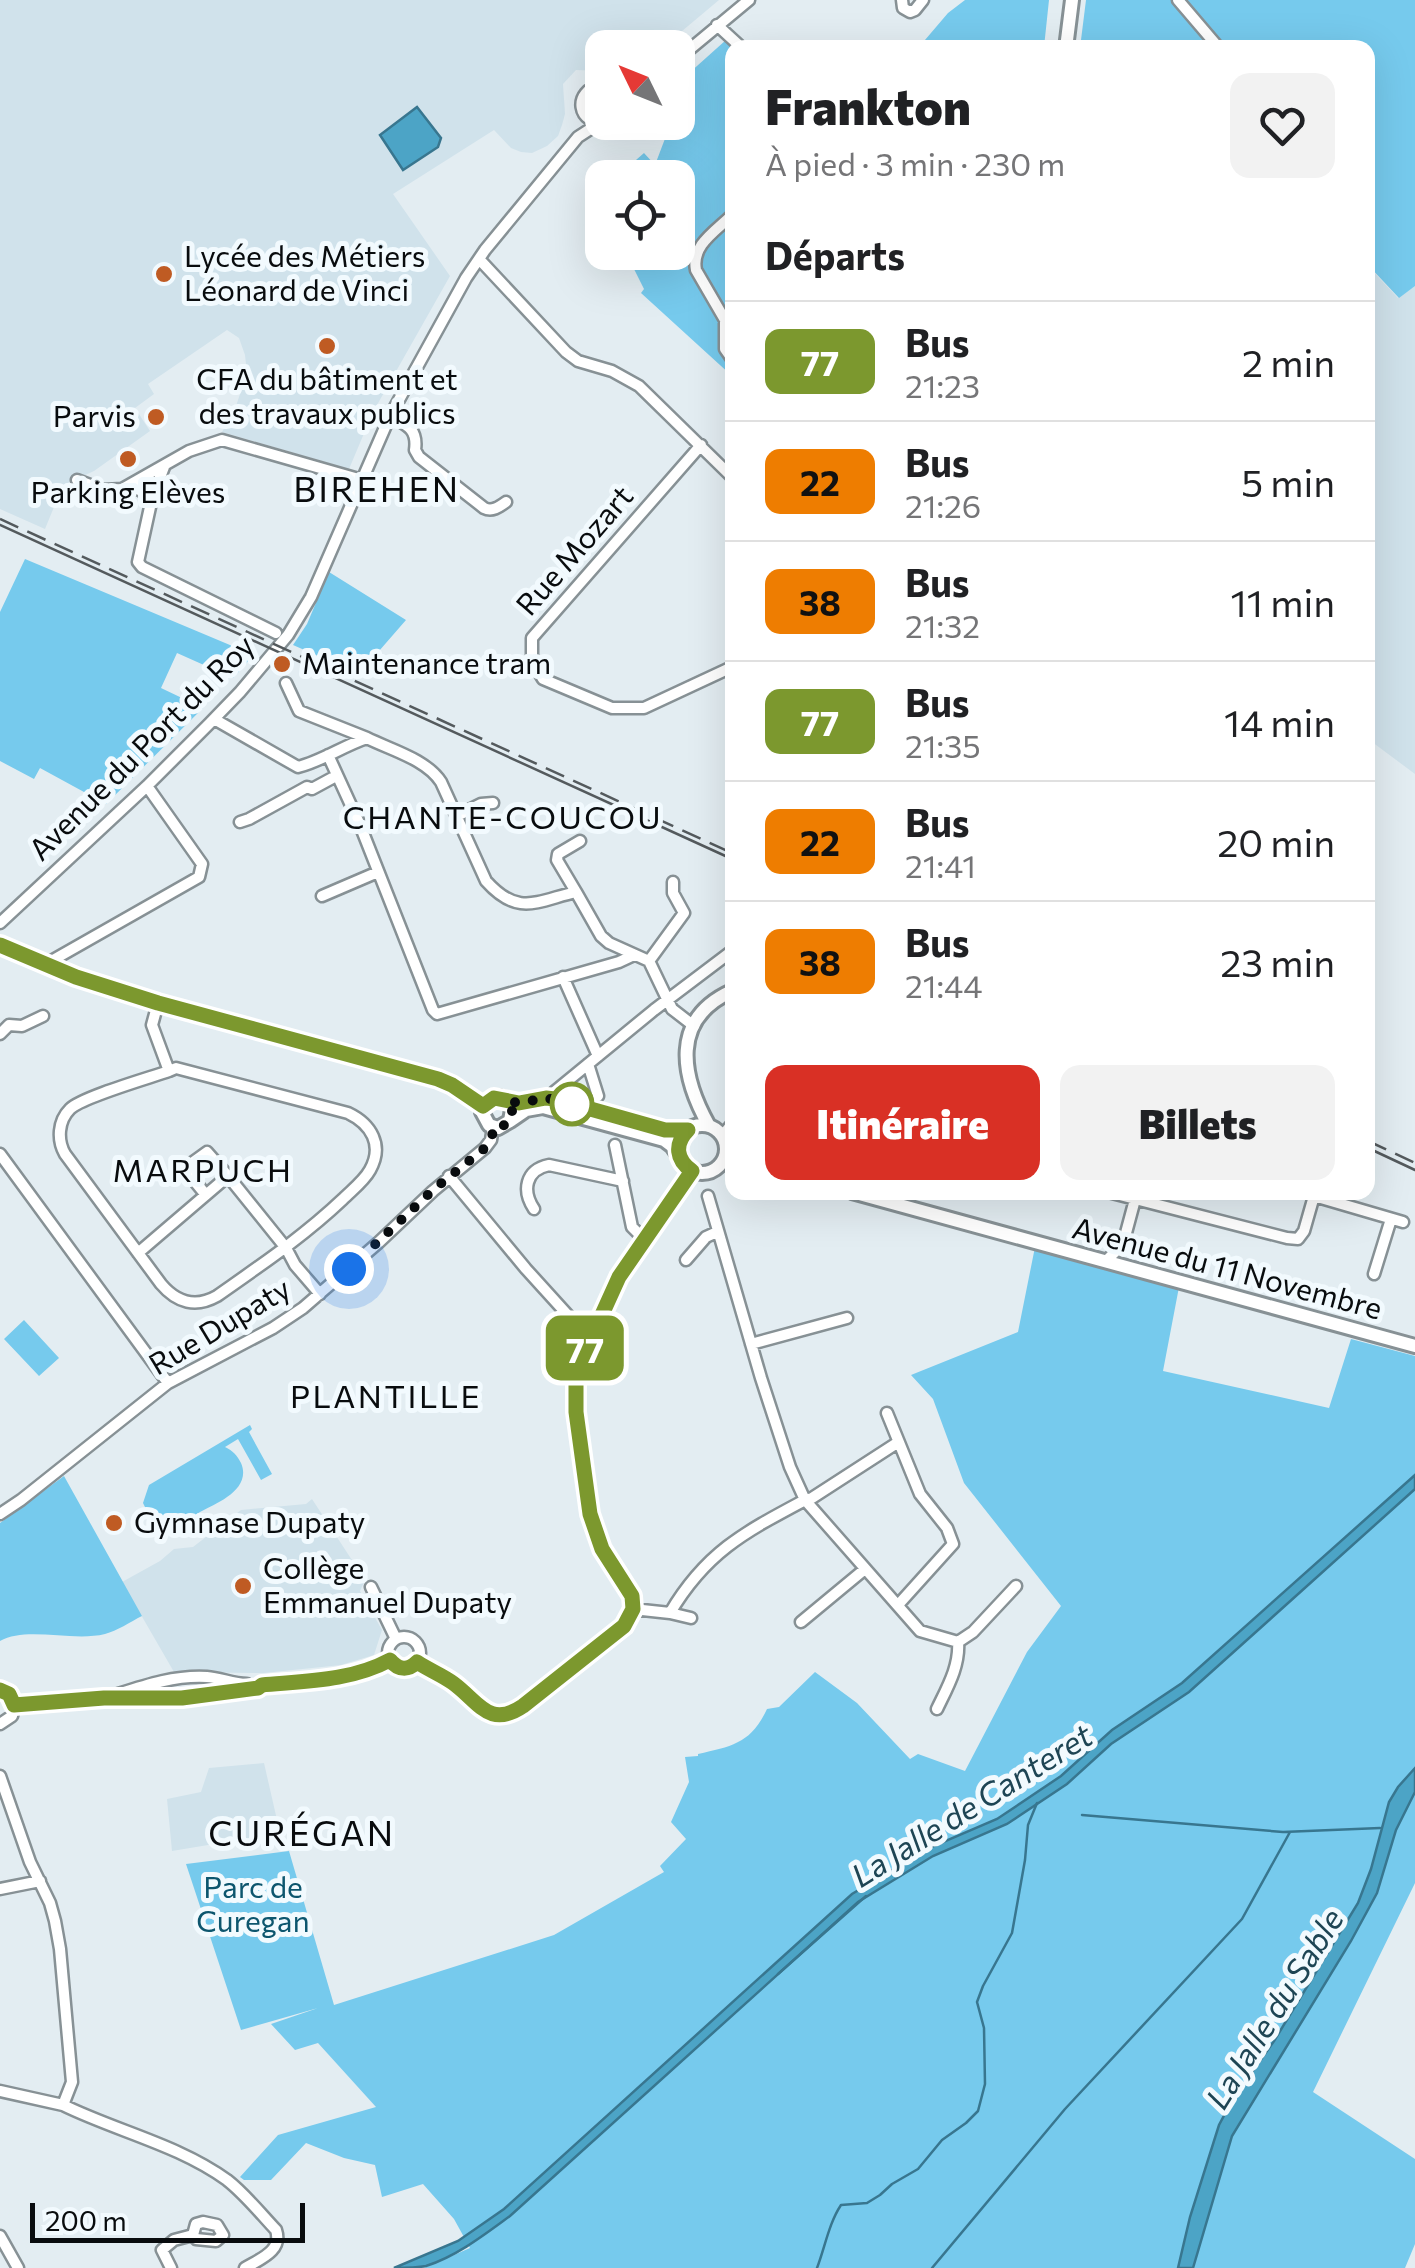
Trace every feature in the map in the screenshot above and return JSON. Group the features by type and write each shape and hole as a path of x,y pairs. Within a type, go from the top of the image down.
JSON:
{"main road":[{"path":"1067,40 1072,0"},
{"path":"0,945 76,977 158,1003 438,1079 483,1106"},
{"path":"725,995 710,1004 694,1026 686,1054 694,1096 710,1126 725,1138"},
{"path":"679,1156 679,1141 691,1128 694,1096"},
{"path":"710,1126 665,1130 546,1098 519,1103 494,1098 483,1106 482,1117 488,1125 502,1127 535,1107 554,1109 664,1140 692,1171 707,1173 725,1166"},
{"path":"508,1101 513,1113 510,1122"},
{"name":"Avenue du 11 Novembre","path":"881,1200 1415,1346"}],"street":[{"path":"695,44 749,0"},
{"path":"902,0 903,8 910,12 923,0"},
{"path":"1178,0 1212,40"},
{"path":"716,25 733,40"},
{"name":"Avenue du Port du Roy","path":"578,137 585,94"},
{"name":"Avenue du Port du Roy","path":"0,922 147,786 280,646 312,597 390,416 466,278 585,133"},
{"path":"725,223 698,249 694,261 725,320 725,349"},
{"path":"479,259 566,352 578,361 612,370 639,386 725,469"},
{"path":"390,416 414,434 419,457 484,508 494,509 506,502"},
{"path":"122,490 189,451 222,440 362,480"},
{"name":"Rue Mozart","path":"701,445 532,638 532,661 543,679 612,708 644,708 725,669"},
{"path":"164,466 152,498 138,562 276,633"},
{"path":"77,480 103,490 138,489 152,498"},
{"path":"286,683 299,711 435,772 486,881 496,892 526,904 576,892"},
{"path":"214,719 298,767 307,788"},
{"path":"298,767 366,738"},
{"path":"328,755 360,825 432,1010 437,1014 619,962 634,954"},
{"path":"240,822 336,776"},
{"path":"46,964 199,877 202,864 147,786"},
{"path":"457,816 492,803"},
{"path":"580,840 558,854 557,860 601,936 649,961 672,1008 694,1026"},
{"path":"322,896 378,872"},
{"path":"649,961 684,914 673,882"},
{"path":"554,1092 725,956"},
{"path":"563,977 593,1060 598,1096"},
{"path":"158,1003 152,1024 169,1071"},
{"path":"0,1034 9,1025 22,1026 43,1016"},
{"path":"176,1068 362,1120 374,1138 372,1168 286,1248 218,1296 200,1303 188,1303 168,1293 61,1148 65,1115 80,1102 176,1068"},
{"name":"Rue Dupaty","path":"0,1514 168,1384 272,1328 320,1294 489,1144 494,1127"},
{"path":"615,1145 632,1227 644,1240"},
{"path":"206,1196 188,1172 189,1165 207,1152 320,1294"},
{"path":"0,1154 168,1384"},
{"path":"534,1209 526,1197 526,1188 533,1172 541,1166 623,1181"},
{"path":"417,1662 452,1682 486,1712 508,1714 624,1626 633,1609 632,1596 596,1535 586,1489 575,1387 580,1360 619,1277 692,1171"},
{"path":"138,1253 228,1176"},
{"path":"449,1176 575,1323 592,1333"},
{"path":"708,1196 750,1344 790,1468 806,1500 920,1631 958,1642 973,1632 1016,1586"},
{"path":"1106,1262 1123,1244 1135,1200"},
{"path":"1150,1200 1287,1238 1298,1238 1304,1231 1313,1200"},
{"path":"1334,1200 1397,1220 1374,1274"},
{"path":"686,1260 706,1237 717,1232"},
{"path":"1123,1244 1134,1269"},
{"path":"750,1344 847,1318"},
{"path":"887,1413 920,1494 948,1528 953,1544 898,1605"},
{"path":"670,1613 718,1552 897,1443"},
{"path":"801,1622 865,1569"},
{"path":"371,1586 396,1639"},
{"path":"633,1609 690,1618"},
{"path":"406,1637 418,1643 417,1662 408,1668 398,1668 390,1660 390,1646 396,1639 406,1637"},
{"path":"937,1709 953,1674 958,1642"},
{"path":"14,1705 104,1698 157,1699 258,1688 358,1674 390,1660"},
{"path":"104,1698 158,1682 210,1678 262,1685"},
{"path":"210,1678 214,1691 211,1693"},
{"path":"157,1699 153,1690 158,1682"},
{"path":"0,1690 9,1694 14,1705 12,1716 0,1724"},
{"path":"0,1776 55,1921 72,2082 64,2104"},
{"path":"0,1889 40,1880"},
{"path":"0,2091 64,2104 181,2153 239,2190 276,2230 278,2238 269,2254 245,2268"},
{"path":"171,2268 162,2250 174,2240 193,2235"},
{"path":"0,2236 18,2268"}],"shaded area":[{"name":"Lycée des Métiers Léonard de Vinci","path":"0,0 719,0 683,30 585,30 585,70 576,70 563,84 565,114 558,136 547,146 532,153 521,152 511,148 494,130 393,194 450,276 373,412 349,469 222,432 247,373 239,338 227,330 148,384 154,394 135,408 150,431 94,471 63,485 45,529 0,509"},
{"path":"417,107 441,138 438,147 403,170 380,135"},
{"path":"1375,273 1398,298 1415,286 1415,774 1375,744"},
{"path":"1415,1475 1415,1489 1189,1692 1111,1744 1067,1784 1007,1824 933,1856 858,1902 510,2216 437,2262 394,2268 458,2241 504,2209 852,1894 929,1848 997,1819 1061,1776 1112,1730 1182,1683"},
{"name":"Collège Emmanuel Dupaty","path":"312,1499 365,1580 360,1591 382,1630 374,1655 341,1665 264,1673 174,1672 122,1582 174,1549 193,1547 241,1510 306,1504"},
{"path":"264,1763 280,1833 172,1851 167,1799 201,1792 209,1768"},
{"path":"1415,1768 1415,1792 1396,1830 1377,1893 1232,2136 1193,2268 1178,2268 1219,2125 1358,1903 1389,1802"}],"green space":[{"path":"965,0 1049,0 1045,40 925,40"},
{"path":"1086,0 1415,0 1415,286 1399,298 1375,272 1375,40 1081,40"},
{"path":"725,41 725,370 641,293 644,289 634,270 695,270 695,160 657,160 664,140 695,140 695,68"},
{"path":"25,559 249,653 251,658 233,678 177,653 161,688 203,708 106,804 40,768 34,779 0,761 0,612"},
{"path":"329,572 406,620 359,674 293,645 307,624"},
{"name":"Parc de Curegan","path":"1035,1247 1179,1287 1163,1371 1329,1408 1351,1339 1415,1356 1415,1883 1313,2092 1415,2159 1415,2244 1405,2268 424,2268 470,2248 454,2219 423,2184 382,2197 375,2165 306,2143 271,2180 240,2177 278,2135 376,2107 318,2043 295,2050 271,2024 318,2008 241,2030 186,1864 289,1851 334,2005 554,1935 664,1872 660,1866 686,1839 671,1822 689,1782 685,1757 740,1741 767,1709 779,1707 815,1672 857,1703 910,1759 918,1754 965,1771 1027,1652 1061,1606 964,1483 933,1399 911,1375 1018,1332"},
{"path":"24,1320 59,1358 39,1376 4,1339"},
{"path":"250,1425 249,1432 272,1474 261,1480 238,1439 225,1447 241,1463 243,1472 238,1488 178,1524 169,1526 153,1520 143,1503 149,1485"},
{"path":"64,1476 142,1616 105,1634 36,1634 0,1641 0,1523"}],"waterway":[{"path":"817,2268 841,2205 867,2203 918,2169 942,2140 978,2111 985,2084 984,2028 977,2002 1012,1933 1028,1825 1037,1803"},
{"path":"1082,1815 1283,1832 1380,1828"},
{"path":"932,2268 1065,2109 1242,1919 1290,1832"},
{"name":"La Jalle de Canteret","path":"778,1974 866,1896"}],"tram line":[{"path":"0,525 725,856"},
{"path":"1375,1151 1415,1170"}],"railway":[{"path":"0,519 725,850"},
{"path":"1375,1144 1415,1163"}],"bus line":[{"name":"77","path":"0,945 76,977 158,1003 438,1079 483,1106 499,1097 519,1103 555,1099 673,1132 688,1130 678,1149 682,1162 692,1171 619,1277 576,1372 576,1412 590,1514 602,1549 632,1596 632,1613 624,1626 523,1706 508,1714 491,1714 447,1678 417,1662 408,1668 398,1668 390,1660 345,1677 182,1698 104,1698 14,1705 9,1694 0,1690"}],"place":[{"name":"Lycée des Métiers Léonard de Vinci","path":"164,274"},
{"name":"CFA du bâtiment et des travaux publics","path":"327,346"},
{"name":"Parvis","path":"156,417"},
{"name":"Parking Elèves","path":"128,459"},
{"name":"Maintenance tram","path":"282,664"},
{"name":"Gymnase Dupaty","path":"114,1523"},
{"name":"Collège Emmanuel Dupaty","path":"243,1586"}],"district":[{"name":"BIREHEN","path":"377,490"},
{"name":"CHANTE-COUCOU","path":"503,818"},
{"name":"MARPUCH","path":"203,1171"},
{"name":"PLANTILLE","path":"386,1397"},
{"name":"CURÉGAN","path":"302,1834"}],"route":[{"path":"349,1269 489,1144 494,1127 510,1122 512,1109 508,1101 546,1098 572,1104"}],"water label":[{"name":"La Jalle du Sable","path":"1275,2009"}]}
